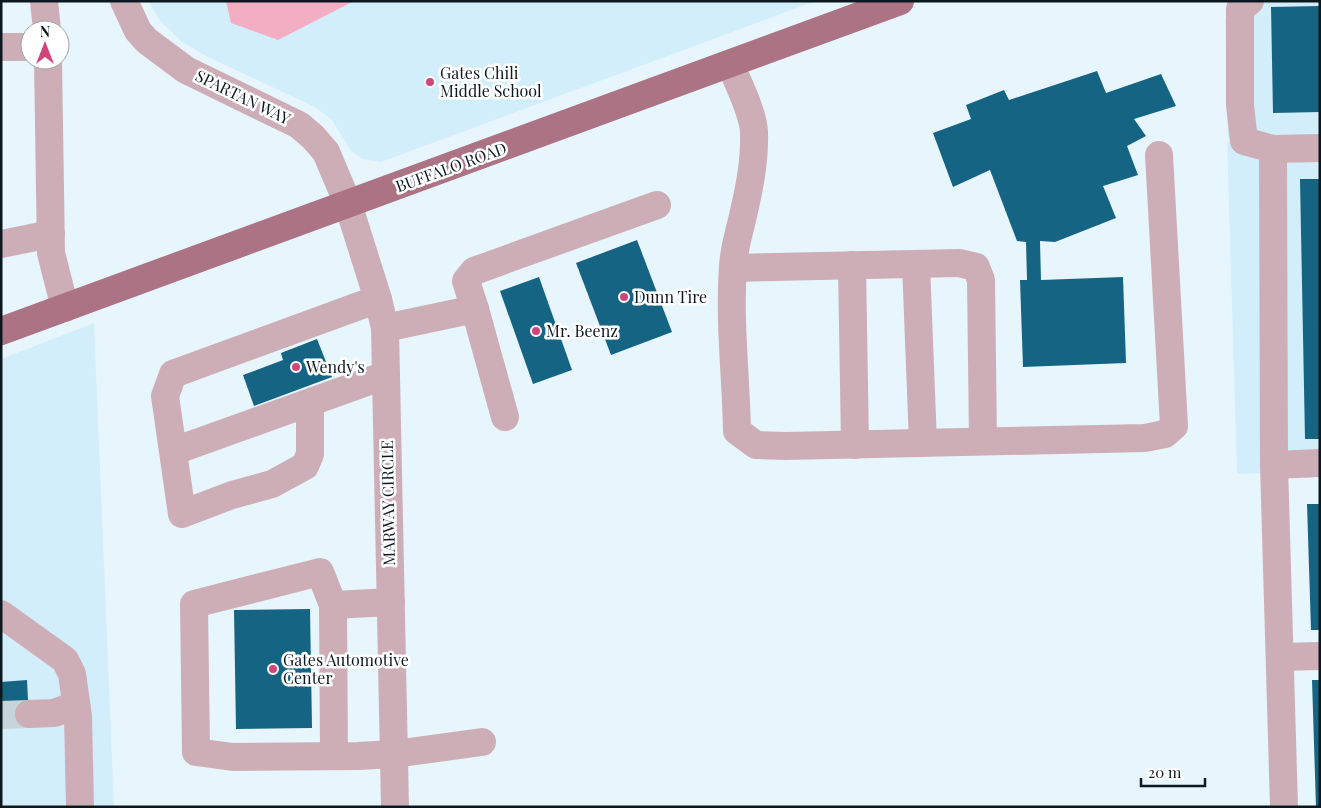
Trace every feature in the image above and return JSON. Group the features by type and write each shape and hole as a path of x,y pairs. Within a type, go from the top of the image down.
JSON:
{"main road":[{"name":"BUFFALO ROAD","path":"1,331 900,1"}],"street":[{"path":"44,1 46,20"},
{"name":"SPARTAN WAY","path":"124,1 138,31 162,53 186,70 299,125 313,137 326,152 348,204"},
{"path":"1250,1 1240,9 1240,105 1244,140 1273,149 1320,148"},
{"path":"1,47 20,47"},
{"path":"730,64 745,100 754,131 751,172 744,212 735,242 733,268 733,354 737,430 756,445 1146,438 1165,434 1174,426 1159,155"},
{"path":"48,70 51,253 64,308"},
{"path":"1273,149 1274,465 1284,807"},
{"name":"MARWAY CIRCLE","path":"348,204 378,298 384,328 395,807"},
{"path":"505,417 466,281 474,272 657,205"},
{"path":"1,244 51,234"},
{"path":"733,268 959,263 976,267 982,280 983,441"},
{"path":"916,264 923,443"},
{"path":"852,266 855,444"},
{"path":"310,403 310,454 305,466 272,484 232,495 182,514 165,396 173,374 378,298"},
{"path":"384,328 475,309"},
{"path":"174,451 386,375"},
{"path":"1274,465 1320,463"},
{"path":"334,756 333,605 320,572 194,604 196,752 233,757 334,756 394,754 482,742"},
{"path":"333,605 391,602"},
{"path":"1,614 65,660 72,674 76,705 80,807"},
{"path":"1280,657 1320,656"},
{"path":"28,714 54,713 76,705"}],"shaded area":[{"name":"Gates Chili Middle School","path":"148,1 816,1 381,162 363,159 351,151 332,120 315,107 208,57 182,42 160,21"},
{"path":"226,1 354,1 278,40 231,23"},
{"path":"1234,1 1320,1 1320,136 1228,138 1225,19"},
{"path":"1320,140 1320,471 1237,474 1227,142"},
{"path":"94,323 114,807 1,807 1,359"}],"building":[{"path":"1320,6 1320,112 1273,113 1271,7"},
{"path":"1097,71 1106,93 1161,74 1176,106 1134,119 1146,136 1127,146 1138,175 1103,186 1116,218 1055,242 1040,241 1041,280 1123,277 1126,363 1023,367 1020,280 1027,280 1026,242 1017,241 990,170 953,187 933,133 971,119 966,105 1004,90 1009,100"},
{"path":"1300,179 1320,179 1320,439 1305,439"},
{"name":"Dunn Tire","path":"637,240 672,332 611,355 576,263"},
{"name":"Mr. Beenz","path":"539,277 572,370 533,384 500,291"},
{"name":"Wendy's","path":"317,339 332,377 254,406 243,375 283,360 281,353"},
{"path":"1307,504 1320,504 1320,630 1311,630"},
{"name":"Gates Automotive Center","path":"310,609 312,728 236,729 234,610"},
{"path":"27,680 29,721 1,722 1,682"},
{"path":"1312,680 1320,680 1320,807 1316,807"}],"tunnel":[{"path":"1,715 29,714"}],"place":[{"name":"Gates Chili Middle School","path":"430,82"},
{"name":"Dunn Tire","path":"624,297"},
{"name":"Mr. Beenz","path":"536,331"},
{"name":"Wendy's","path":"296,367"},
{"name":"Gates Automotive Center","path":"273,669"}]}
